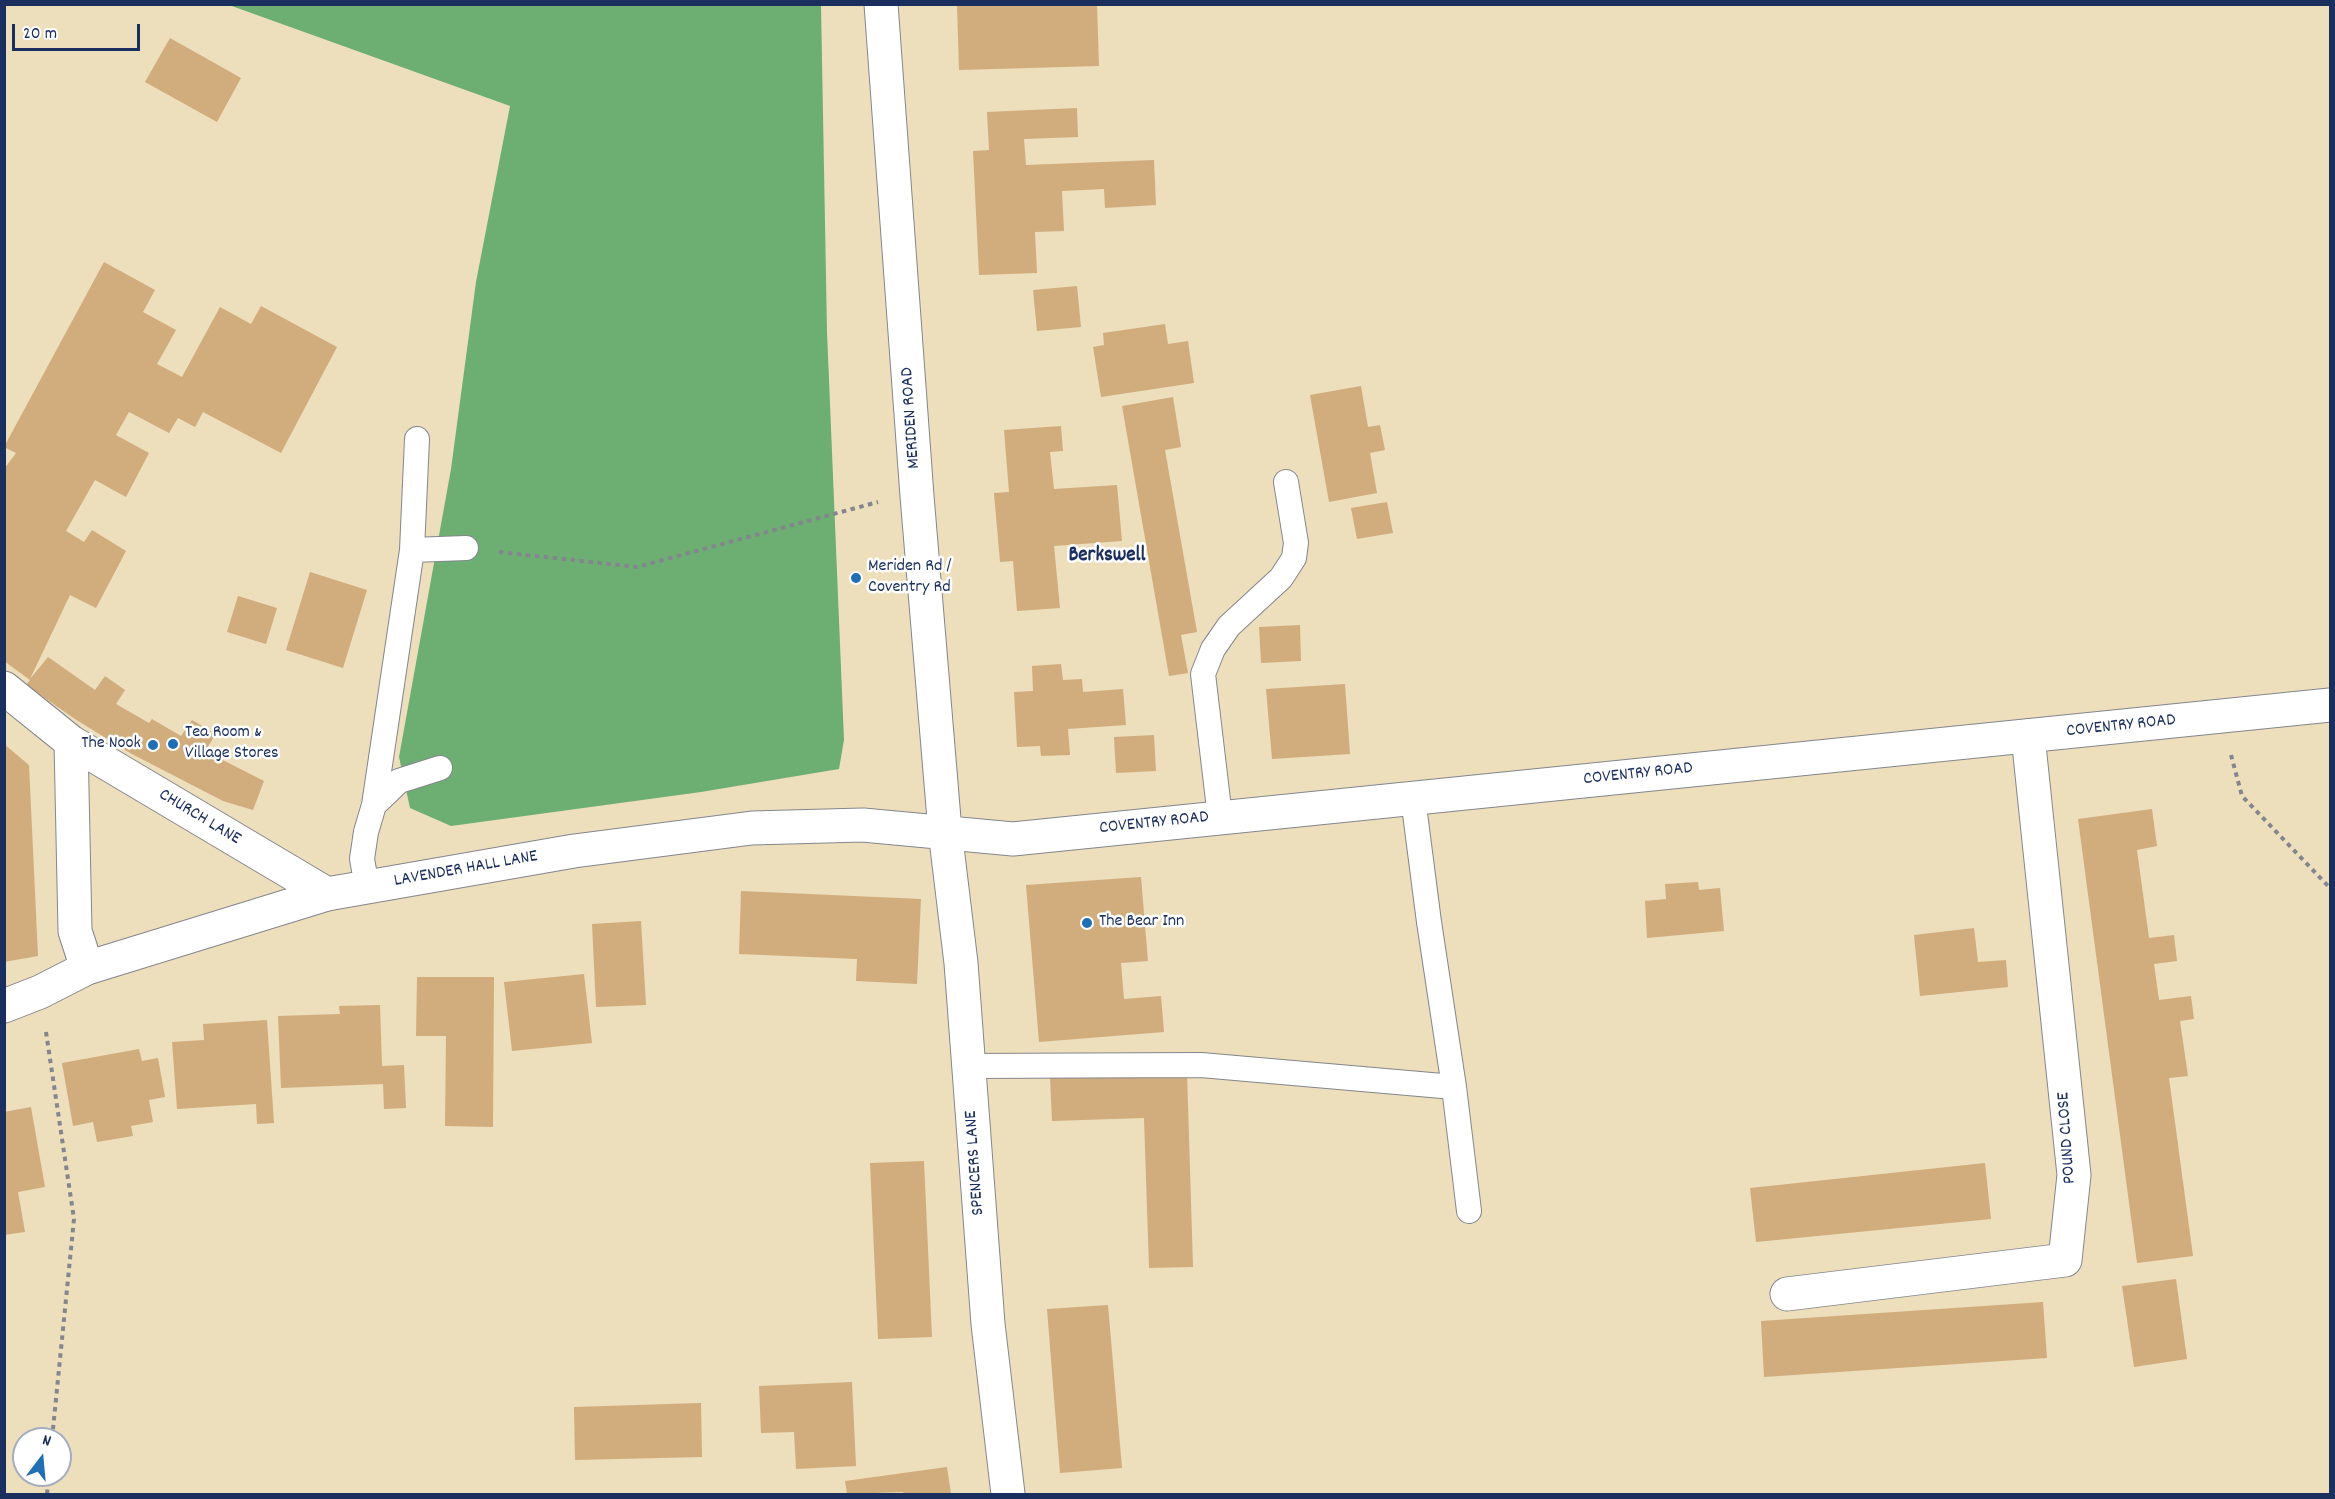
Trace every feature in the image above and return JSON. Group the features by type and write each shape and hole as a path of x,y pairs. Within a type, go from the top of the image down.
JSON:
{"street":[{"name":"MERIDEN ROAD","path":"881,4 945,831"},
{"name":"CHURCH LANE","path":"4,688 72,742 327,894"},
{"name":"COVENTRY ROAD","path":"945,831 1013,839 2331,705"},
{"name":"POUND CLOSE","path":"1787,1294 2065,1260 2074,1175 2028,736"},
{"path":"72,742 75,931 87,968"},
{"name":"LAVENDER HALL LANE","path":"4,1006 40,992 87,968 327,894 574,851 753,828 863,825 945,831"},
{"name":"SPENCERS LANE","path":"945,831 960,963 988,1324 1008,1494"}],"lane":[{"path":"367,887 362,860 366,832 374,805 412,550 417,439"},
{"path":"1220,817 1203,674 1213,649 1229,626 1281,578 1294,558 1296,543 1287,482"},
{"path":"412,550 466,548"},
{"path":"374,805 399,781 440,768"},
{"path":"1413,798 1469,1211"},
{"path":"968,1065 1201,1065 1454,1088"}],"path":[{"path":"466,548 637,567 883,500"},
{"path":"2229,747 2242,796 2331,888"},
{"path":"40,992 74,1219 53,1427"}],"green space":[{"path":"229,5 821,5 827,332 844,740 839,769 701,792 451,826 410,808 399,757 451,469 476,282 510,106"}],"building":[{"path":"1097,4 1099,66 959,70 957,5"},
{"path":"170,38 241,78 217,122 145,82"},
{"path":"1077,108 1078,137 1024,139 1026,165 1154,160 1156,205 1105,208 1104,189 1062,191 1064,231 1035,232 1037,273 979,275 973,151 989,150 987,112"},
{"path":"104,262 155,290 143,312 176,330 157,364 182,377 220,307 251,324 261,306 337,347 281,453 203,412 195,427 178,418 169,433 129,412 116,435 149,453 126,497 95,480 66,531 84,542 92,530 126,551 96,608 70,595 30,679 48,657 95,690 105,676 125,690 116,704 149,723 152,719 181,736 192,720 216,734 205,751 264,781 253,810 223,801 130,753 26,685 30,680 4,661 4,469 16,453 4,447"},
{"path":"1077,286 1081,327 1037,331 1033,290"},
{"path":"1165,324 1168,344 1188,341 1194,383 1101,397 1093,347 1104,345 1103,333"},
{"path":"1361,386 1368,427 1380,425 1385,450 1370,453 1377,493 1329,502 1310,395"},
{"path":"1173,397 1181,447 1165,450 1197,632 1181,635 1188,673 1169,676 1122,406"},
{"path":"1061,426 1063,451 1050,452 1054,489 1117,485 1122,541 1054,546 1060,608 1017,611 1013,561 1000,562 994,493 1009,492 1004,430"},
{"path":"1387,502 1393,533 1357,539 1351,508"},
{"path":"310,572 367,590 343,668 286,650"},
{"path":"238,596 277,608 266,644 227,632"},
{"path":"1300,625 1301,661 1261,663 1259,627"},
{"path":"1061,664 1063,680 1082,679 1083,692 1123,689 1126,725 1068,729 1070,755 1041,756 1040,746 1017,747 1014,692 1033,691 1032,666"},
{"path":"1345,684 1350,754 1272,759 1266,689"},
{"path":"1154,735 1156,771 1116,773 1114,737"},
{"path":"4,744 29,765 38,956 4,962"},
{"path":"2152,809 2157,846 2137,850 2149,938 2174,935 2177,961 2154,964 2159,1000 2191,996 2194,1019 2180,1021 2188,1076 2169,1078 2193,1256 2137,1263 2078,819"},
{"name":"The Bear Inn","path":"1141,877 1148,961 1121,963 1124,999 1161,996 1164,1032 1039,1042 1026,885"},
{"path":"1698,882 1699,890 1720,888 1724,931 1647,938 1645,901 1666,899 1665,884"},
{"path":"741,891 921,899 917,984 856,981 857,959 739,954"},
{"path":"641,921 646,1005 596,1007 592,924"},
{"path":"1974,928 1978,962 2006,960 2008,987 1920,996 1914,935"},
{"path":"584,974 592,1043 512,1051 504,982"},
{"path":"417,977 494,977 493,1127 445,1126 446,1036 416,1036"},
{"path":"380,1005 382,1066 404,1065 406,1108 384,1109 383,1084 281,1088 278,1016 340,1014 339,1006"},
{"path":"267,1020 274,1123 257,1124 256,1104 177,1109 172,1042 204,1040 203,1024"},
{"path":"139,1049 142,1061 158,1058 165,1097 149,1100 153,1122 131,1126 133,1136 97,1142 93,1122 73,1126 62,1063"},
{"path":"1187,1072 1193,1267 1149,1268 1144,1118 1052,1121 1050,1077"},
{"path":"31,1107 45,1187 18,1192 25,1232 4,1235 4,1112"},
{"path":"924,1161 932,1337 878,1339 870,1163"},
{"path":"1985,1163 1991,1219 1756,1242 1750,1188"},
{"path":"2176,1279 2187,1359 2134,1367 2122,1286"},
{"path":"2043,1302 2047,1358 1764,1377 1761,1321"},
{"path":"1108,1305 1122,1468 1060,1473 1047,1309"},
{"path":"852,1382 856,1466 796,1469 794,1432 761,1433 759,1386"},
{"path":"701,1403 702,1457 575,1460 574,1407"},
{"path":"947,1467 951,1494 904,1494 903,1492 847,1494 845,1481"}],"place":[{"name":"Meriden Rd / Coventry Rd","path":"856,578"},
{"name":"Tea Room & Village Stores","path":"173,744"},
{"name":"The Nook","path":"153,745"},
{"name":"The Bear Inn","path":"1087,923"}],"district":[{"name":"Berkswell","path":"1107,557"}]}
